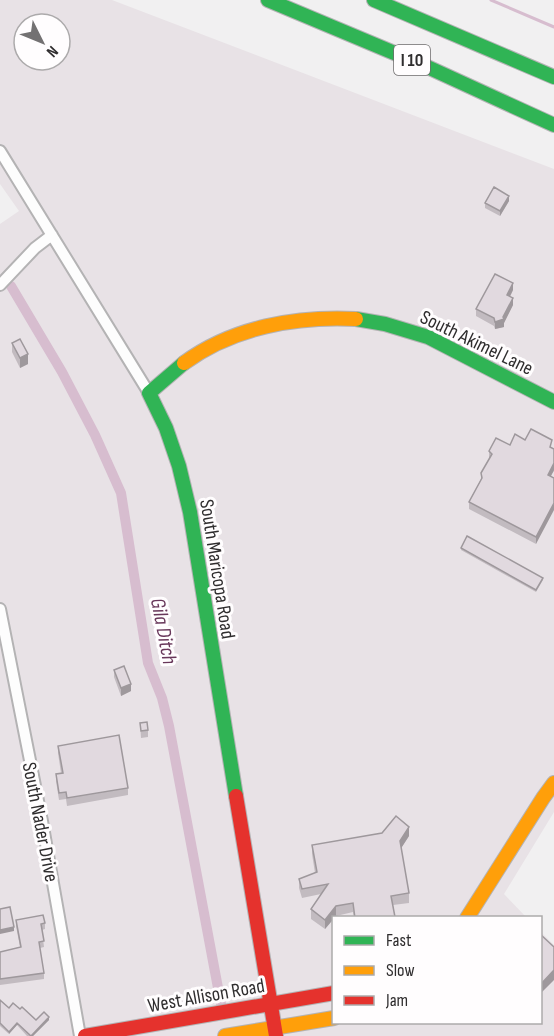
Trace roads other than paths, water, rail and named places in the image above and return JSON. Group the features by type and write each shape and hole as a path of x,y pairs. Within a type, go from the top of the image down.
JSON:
{"main road":[{"name":"I 10","path":"268,0 423,65 554,125"},
{"name":"I 10","path":"374,0 554,77"},
{"name":"South Akimel Lane","path":"148,393 186,361 206,349 248,332 314,317 352,318 411,331 440,342 554,402"},
{"name":"South Maricopa Road","path":"148,393 166,428 179,466 190,512 276,1032"},
{"path":"468,916 554,783"},
{"name":"West Allison Road","path":"85,1036 332,993"},
{"path":"225,1036 276,1032 332,1018"}],"street":[{"name":"South Maricopa Road","path":"0,151 148,393"},
{"path":"0,285 35,248 52,235"},
{"name":"South Nader Drive","path":"0,609 80,1036"}],"waterway":[{"path":"491,0 554,27"},
{"name":"Gila Ditch","path":"11,286 62,372 95,435 121,493 148,663 162,698 169,726 221,1004"}]}
